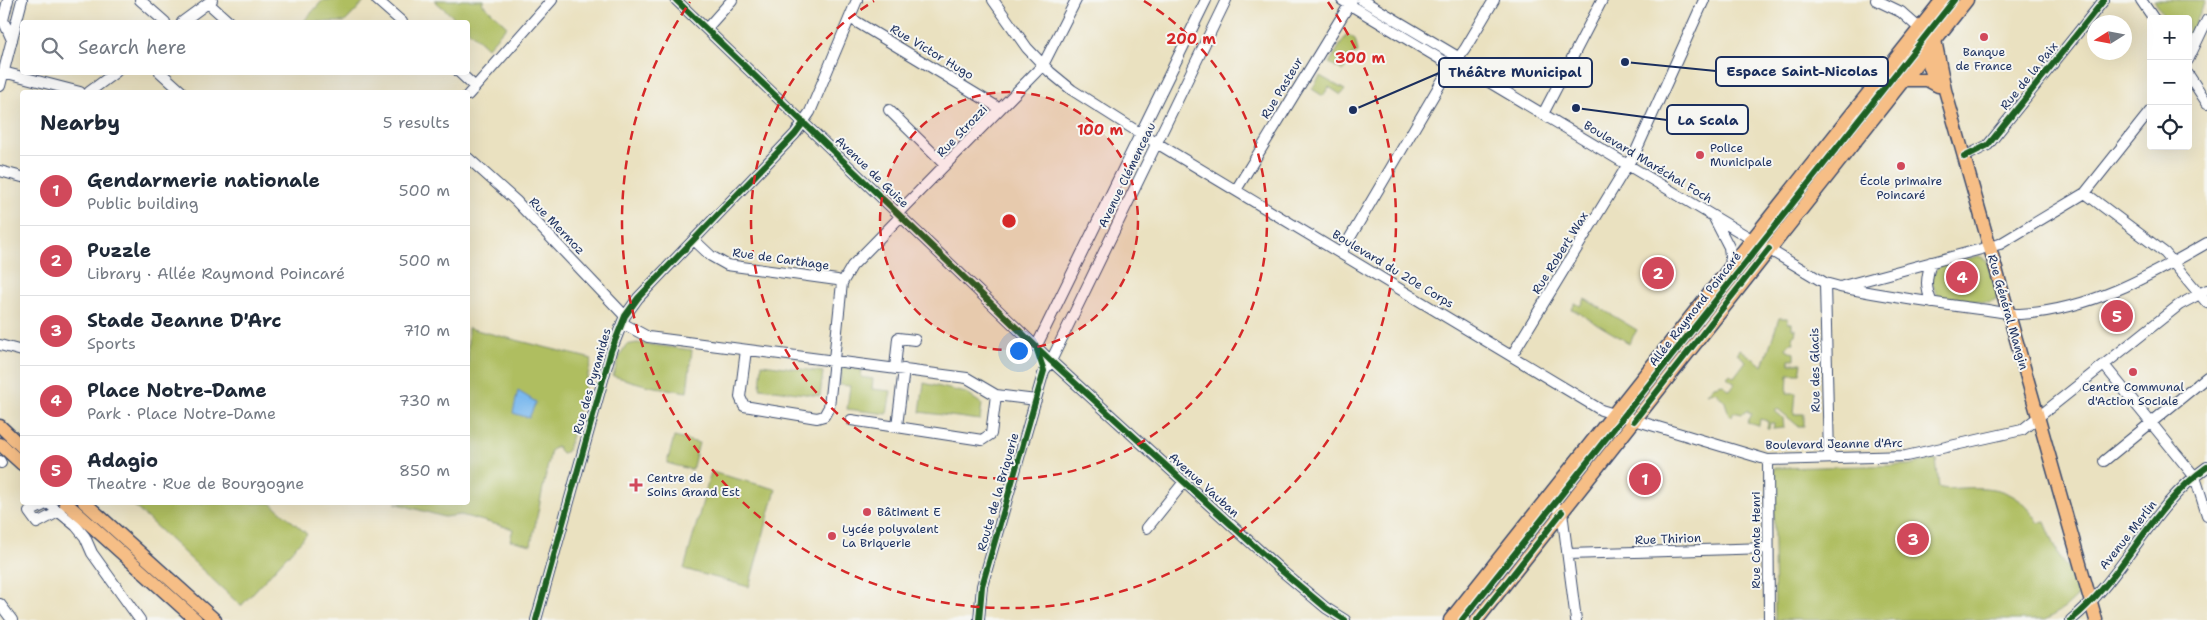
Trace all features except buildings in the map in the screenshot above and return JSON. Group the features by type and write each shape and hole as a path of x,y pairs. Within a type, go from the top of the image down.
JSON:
{"main road":[{"name":"Allée Raymond Poincaré","path":"1450,620 1942,0"},
{"name":"Allée Raymond Poincaré","path":"1477,620 1967,0"},
{"path":"1920,29 1935,40"},
{"path":"1920,29 1925,52 1940,88"},
{"name":"Rue Général Mangin","path":"1935,40 1940,88 1994,245 2008,312 2096,620"},
{"path":"1903,80 1918,78 1940,88"},
{"path":"0,426 20,445"},
{"path":"0,444 20,462"},
{"path":"62,507 89,512 215,620"},
{"path":"89,512 196,620"}],"street":[{"path":"8,0 3,20 12,40"},
{"path":"0,86 22,0"},
{"path":"140,0 163,20"},
{"path":"377,0 400,20"},
{"path":"461,75 471,91 552,0"},
{"name":"Avenue de Guise","path":"676,0 1051,361"},
{"path":"707,28 732,0"},
{"name":"Rue des Pyramides","path":"536,620 611,351 623,320 638,298 795,134 804,122 810,112 857,0"},
{"name":"Boulevard du 20e Corps","path":"993,0 1043,65 1072,90 1140,134 1601,410 1634,421"},
{"name":"Rue Strozzi","path":"842,283 852,266 1043,65 1076,0"},
{"name":"Avenue Clémenceau","path":"1036,347 1206,0"},
{"name":"Avenue Clémenceau","path":"1051,361 1226,0"},
{"name":"Boulevard Maréchal Foch","path":"1362,0 1458,57 1466,69"},
{"path":"1341,253 1452,66 1494,0"},
{"path":"1543,114 1602,0"},
{"name":"Rue Robert Wax","path":"1512,355 1628,164 1651,120 1704,0"},
{"path":"1876,0 1900,12 1920,29"},
{"name":"Rue de la Paix","path":"1964,157 1988,144 2104,0"},
{"path":"2141,0 2151,15"},
{"name":"Boulevard Maréchal Foch","path":"1347,1 1452,66 1466,69 1825,283 1932,303 2019,314 2063,307 2100,297 2135,284 2207,243"},
{"name":"Rue Pasteur","path":"1236,190 1347,1"},
{"path":"185,20 210,2 228,20"},
{"name":"Rue Victor Hugo","path":"850,18 994,105 999,110"},
{"path":"2192,52 2207,20"},
{"path":"3,72 72,90"},
{"path":"93,90 112,75"},
{"path":"163,75 180,90"},
{"path":"2192,80 2207,103"},
{"path":"889,110 946,165"},
{"path":"1840,287 1994,245 2085,193 2147,115"},
{"name":"Rue Mermoz","path":"470,160 516,201 623,320 648,337 967,378 996,395"},
{"path":"0,171 20,176"},
{"path":"2085,193 2165,253 2200,289"},
{"name":"Boulevard Maréchal Foch","path":"1713,216 1729,247 1731,264"},
{"name":"Rue de Carthage","path":"694,240 711,256 727,265 836,280 842,283"},
{"path":"2189,254 2187,266 2207,303"},
{"path":"1931,262 1925,281 1926,290 1932,303"},
{"path":"746,350 740,397 744,406 817,418 824,416 829,407 834,372 832,360 842,283"},
{"name":"Rue des Glacis","path":"1825,283 1829,457"},
{"name":"Boulevard Jeanne d'Arc","path":"1634,421 1768,460 1906,456 2022,430 2200,289"},
{"path":"897,426 898,338 915,340"},
{"path":"0,345 20,350"},
{"path":"1036,347 1044,371"},
{"name":"Route de la Briquerie","path":"979,620 982,586 1044,371 1051,361"},
{"name":"Avenue Vauban","path":"1051,361 1283,572 1326,608 1345,620"},
{"path":"2104,365 2195,477 2207,516"},
{"path":"2104,461 2207,377"},
{"path":"851,420 982,440 991,434 996,395 1036,400"},
{"name":"Rue Comte Henri","path":"1768,460 1769,620"},
{"name":"Avenue Merlin","path":"2071,620 2091,602 2180,488 2207,467"},
{"path":"1147,528 1184,482"},
{"path":"1546,498 1562,512 1576,620"},
{"path":"62,507 85,537 92,553 140,620"},
{"name":"Rue Thirion","path":"1568,554 1768,548"},
{"path":"0,604 12,620"}],"green space":[{"path":"323,0 366,0 347,20 305,20"},
{"path":"434,0 484,0 482,3 507,26 487,48 470,32 470,20 457,20"},
{"path":"2154,0 2206,0 2192,32 2192,15 2163,15"},
{"path":"1347,34 1355,39 1358,52 1353,54 1343,71 1329,63"},
{"path":"1320,76 1345,90 1341,95 1329,87 1323,96 1312,89"},
{"path":"1979,256 1987,260 1997,294 1996,300 1990,303 1939,297 1934,289 1932,280 1934,272 1941,265"},
{"path":"1585,299 1637,330 1629,343 1572,309 1575,303 1581,306"},
{"path":"1779,318 1788,318 1788,323 1792,323 1792,329 1796,329 1795,336 1792,336 1794,343 1789,343 1786,349 1794,353 1794,359 1789,359 1789,363 1802,363 1800,374 1788,374 1787,393 1796,393 1794,414 1804,414 1804,426 1798,426 1778,409 1775,411 1783,418 1784,428 1773,429 1774,423 1770,423 1769,429 1767,429 1768,421 1760,419 1759,426 1747,423 1752,414 1748,413 1748,410 1742,414 1733,412 1732,416 1729,415 1725,402 1715,391 1707,394 1714,386 1722,384 1730,390 1735,383 1727,377 1730,374 1734,377 1746,361 1737,354 1740,349 1763,366"},
{"path":"470,328 592,359 568,450 562,454 557,446 551,450 531,545 510,540 513,529 461,515 444,517 402,505 470,505"},
{"path":"637,343 692,350 687,392 649,386 613,376 620,355 626,345"},
{"path":"762,364 823,372 820,396 760,388"},
{"path":"842,367 862,370 861,377 873,379 872,389 891,391 887,414 847,409 850,386 840,385"},
{"path":"924,383 966,393 982,404 980,420 920,412"},
{"path":"674,437 699,443 692,470 667,463"},
{"path":"1936,459 1939,487 1947,489 1986,488 2007,493 2024,504 2039,523 2045,522 2060,558 2072,574 2078,596 2065,608 2045,620 1775,620 1773,471 1775,468 1908,465"},
{"path":"711,472 776,489 749,587 684,569"},
{"path":"133,505 273,505 307,534 241,606"}],"water":[{"path":"518,391 536,402 529,418 513,413"}],"cycle path":[{"path":"676,0 1051,361 1283,572 1326,608 1345,620"},
{"path":"1462,620 1954,0"},
{"path":"1964,157 1988,145 2104,0"},
{"path":"536,620 611,351 625,316 638,298 795,134 804,122"},
{"path":"1634,421 1769,249"},
{"path":"979,620 982,586 1044,371 1037,350"},
{"path":"2071,620 2106,584 2169,502 2187,483 2207,467"},
{"path":"1477,620 1562,512"}],"place":[{"name":"Banque de France","path":"1984,37"},
{"name":"Espace Saint-Nicolas","path":"1625,62"},
{"name":"La Scala","path":"1576,108"},
{"name":"Théâtre Municipal","path":"1353,110"},
{"name":"Police Municipale","path":"1700,155"},
{"name":"École primaire Poincaré","path":"1901,166"},
{"name":"Puzzle","path":"1658,273"},
{"name":"Place Notre-Dame","path":"1962,277"},
{"name":"Adagio","path":"2117,316"},
{"name":"Centre Communal d'Action Sociale","path":"2133,372"},
{"name":"Gendarmerie nationale","path":"1645,479"},
{"name":"Centre de Soins Grand Est","path":"636,485"},
{"name":"Bâtiment E","path":"867,512"},
{"name":"Lycée polyvalent La Briquerie","path":"832,536"},
{"name":"Stade Jeanne D'Arc","path":"1913,539"}]}
